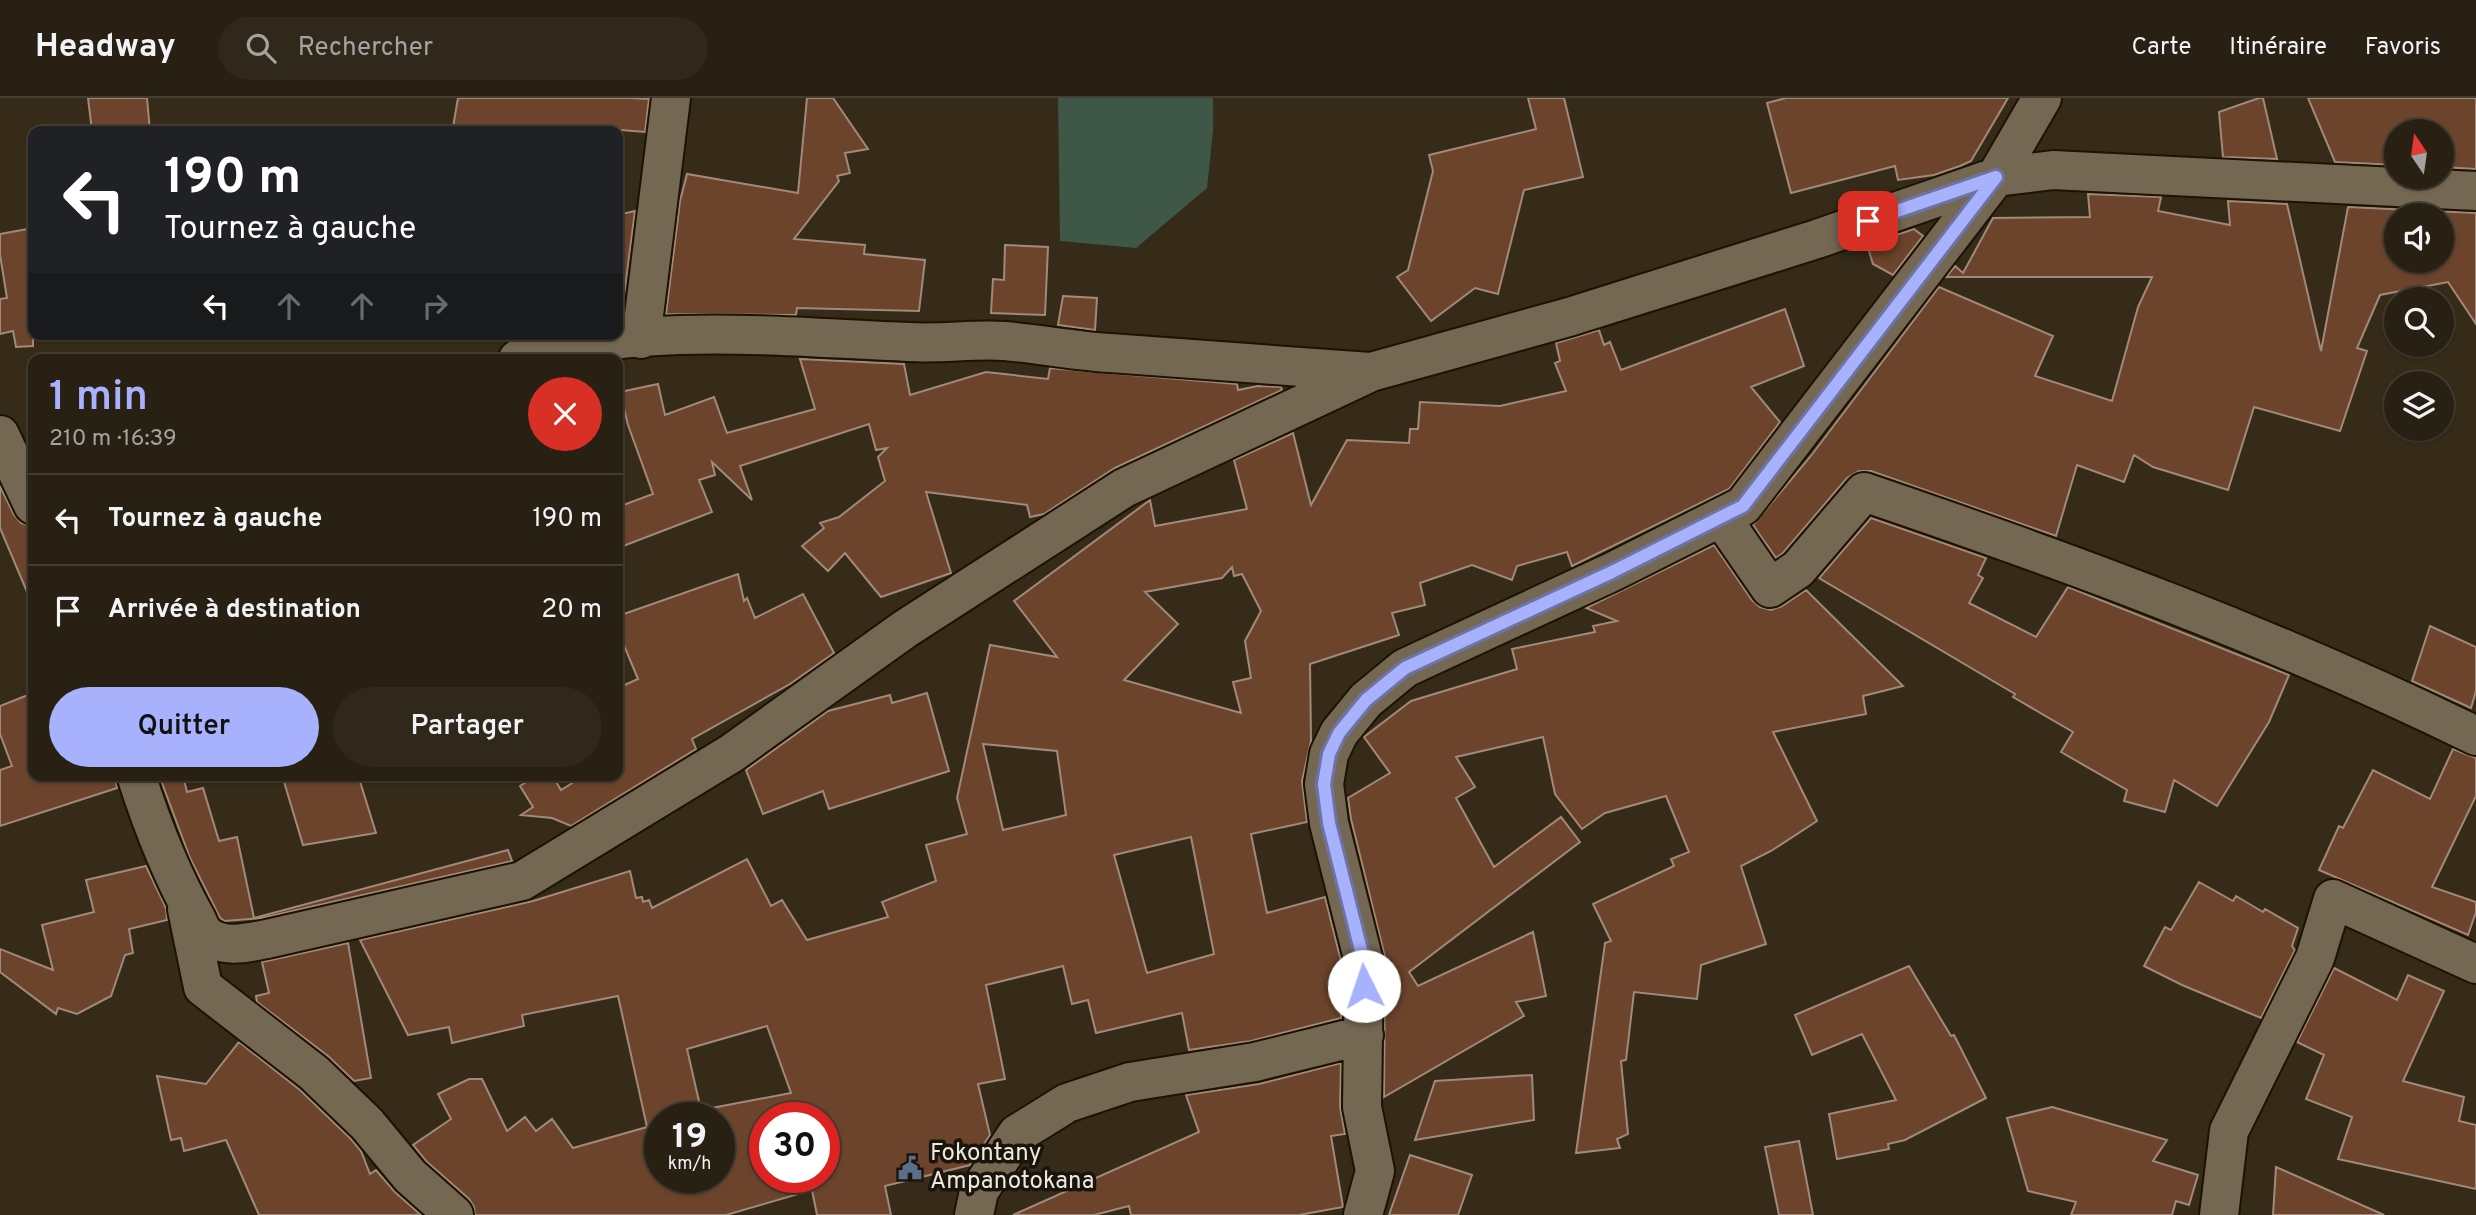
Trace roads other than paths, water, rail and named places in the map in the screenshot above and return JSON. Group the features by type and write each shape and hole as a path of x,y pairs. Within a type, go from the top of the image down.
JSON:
{"street":[{"path":"641,339 671,98"},
{"path":"1363,1215 1376,1171 1362,1107 1364,962 1329,823 1324,784 1329,754 1339,733 1366,700 1405,668 1612,572 1743,506 1996,177 2042,98"},
{"path":"138,781 152,825 186,904 204,933 218,941 238,945 522,881 732,754 905,629 1124,488 1371,372 1569,317 1817,239 1996,177 2053,170 2476,191"},
{"path":"535,354 641,339 706,334 791,335 912,343 1003,341 1108,353 1371,372"},
{"path":"0,435 28,494"},
{"path":"1721,517 1770,588 1798,569 1864,492 2043,553 2300,654 2476,736"},
{"path":"2219,1215 2229,1131 2315,958 2333,899 2476,964"},
{"path":"186,904 203,987 314,1073 367,1124 410,1176 454,1215"},
{"path":"974,1215 979,1191 1017,1134 1067,1103 1130,1082 1255,1062 1364,1035"}],"place":[{"name":"Fokontany Ampanotokana","path":"910,1168"}]}
